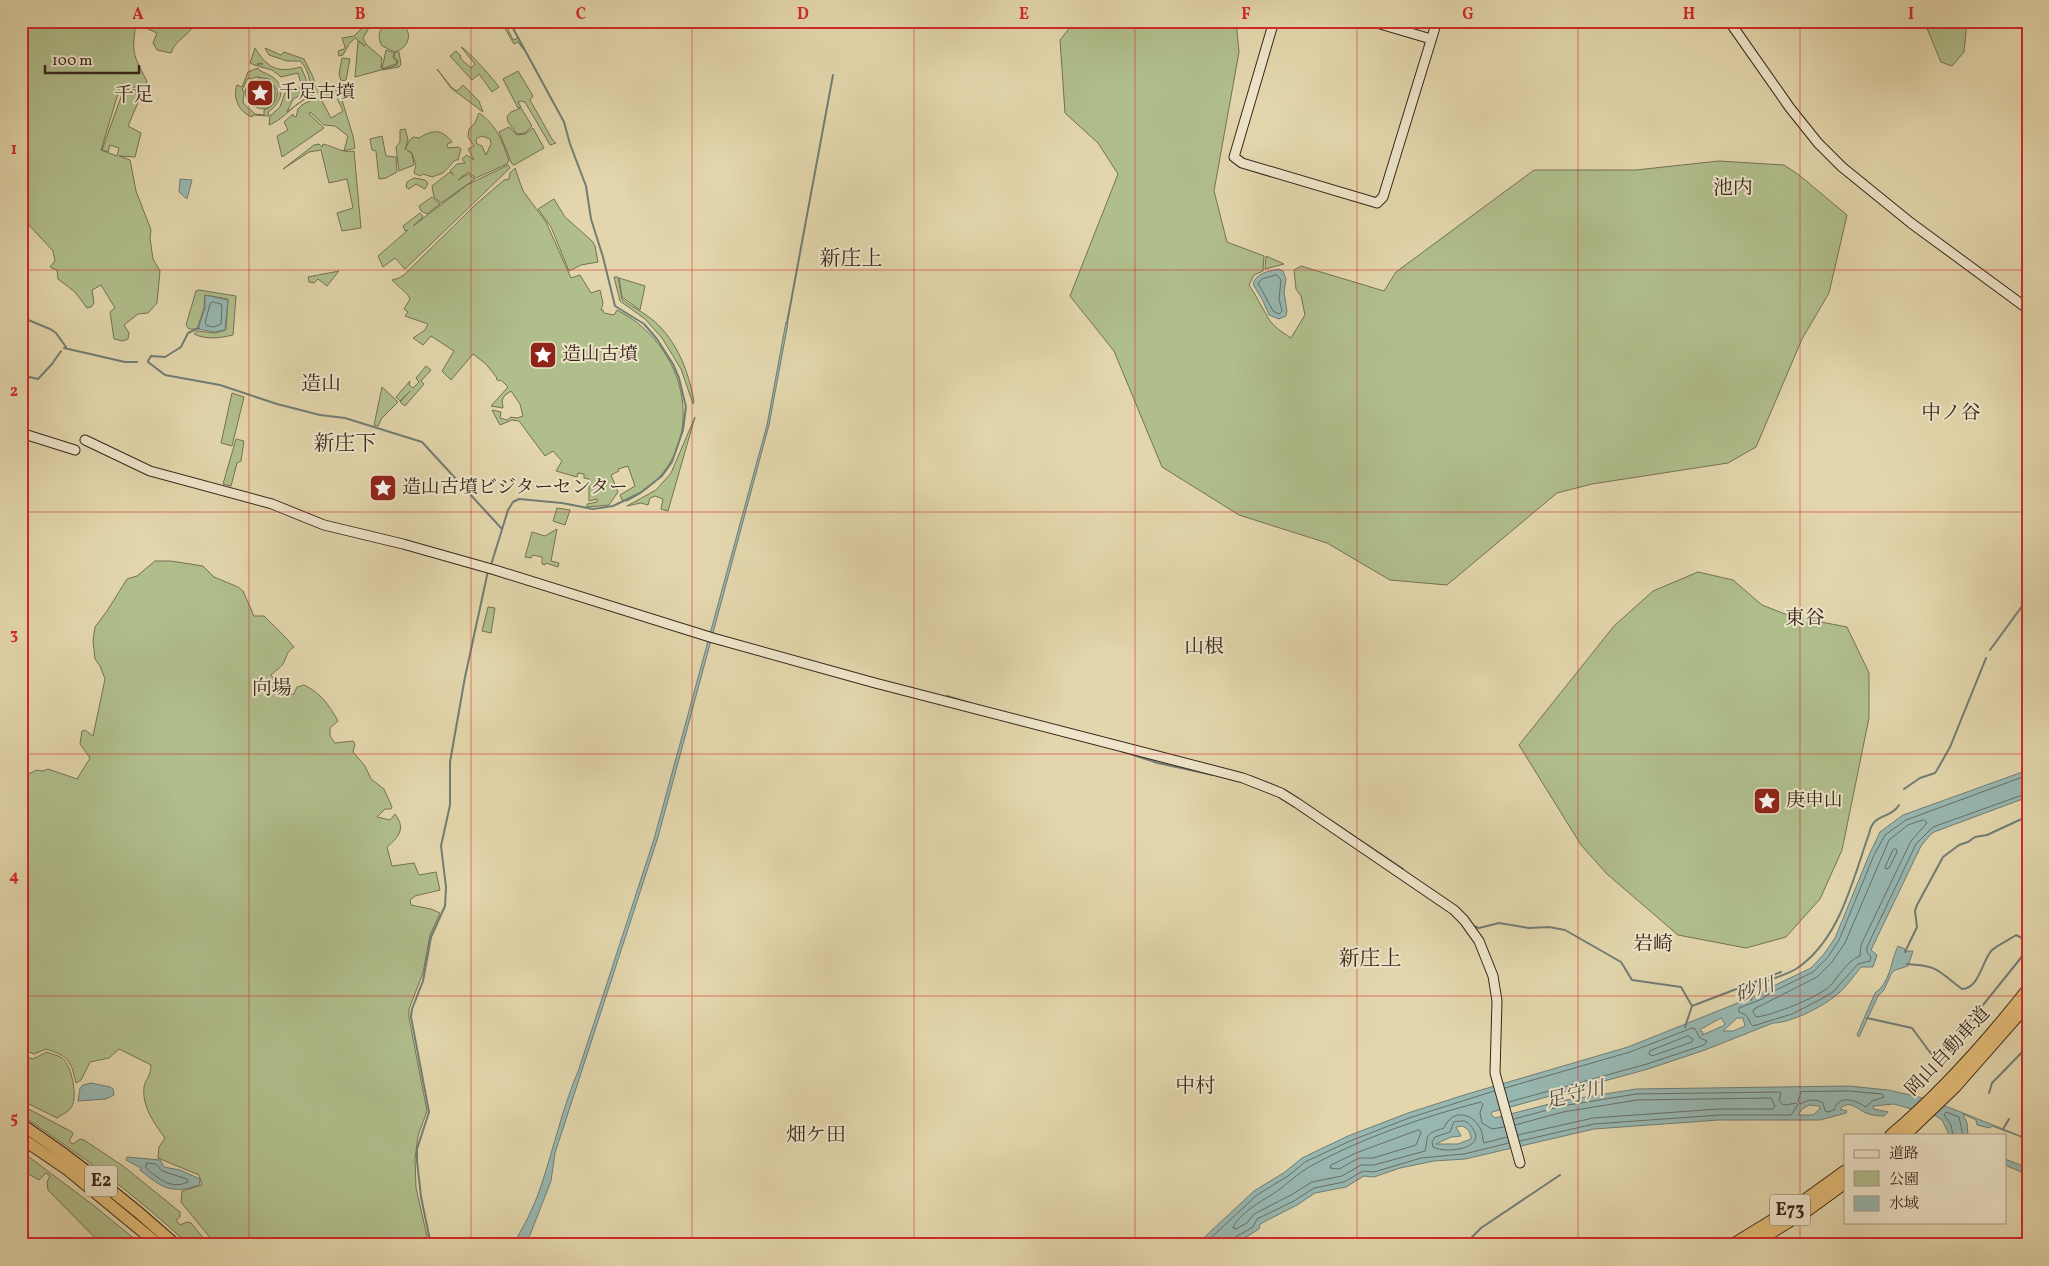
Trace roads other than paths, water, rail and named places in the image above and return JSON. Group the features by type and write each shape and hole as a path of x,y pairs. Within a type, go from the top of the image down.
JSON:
{"highway":[{"name":"岡山自動車道","path":"1892,1134 1951,1085 1976,1051 2028,989"},
{"name":"岡山自動車道","path":"1906,1134 2028,1004"},
{"name":"E2","path":"21,1124 75,1161 176,1245"},
{"name":"E2","path":"21,1138 68,1170 159,1245"},
{"name":"E73","path":"1732,1245 1802,1202 1844,1172"},
{"name":"E73","path":"1751,1245 1808,1210 1844,1184"}],"street":[{"path":"1274,21 1234,157 1242,163 1373,202 1381,201 1383,197 1437,21"},
{"path":"1370,21 1431,39"},
{"path":"1730,21 1790,108 1818,143 1842,167 1904,217 2028,309"},
{"path":"21,433 75,450"},
{"path":"85,440 150,471 265,502 336,529 403,544 565,590 710,637 875,683 1227,773 1281,793 1454,910 1466,922 1485,952 1496,989 1495,1072 1519,1160"}],"water":[{"path":"180,179 192,180 187,199 179,192"},
{"path":"1278,269 1283,271 1286,279 1284,292 1287,311 1286,316 1279,319 1269,315 1253,284 1259,275"},
{"path":"205,295 228,300 225,330 214,332 198,329 205,308"},
{"path":"786,322 788,323 769,425 658,837 555,1153 551,1181 530,1235 521,1245 513,1245 541,1186 563,1112 579,1069 654,839 767,425"},
{"path":"2028,770 2028,797 1930,835 1921,846 1871,950 1877,955 1873,967 1861,967 1841,991 1828,1001 1796,1018 1773,1023 1705,1050 1648,1069 1492,1112 1491,1114 1495,1118 1561,1101 1636,1089 1849,1086 1888,1090 1919,1097 2028,1139 2028,1145 2019,1136 1992,1126 1990,1128 1977,1125 1976,1120 1963,1114 1967,1123 1968,1134 1949,1134 1942,1120 1936,1116 1894,1104 1873,1106 1874,1109 1888,1112 1884,1116 1869,1114 1855,1106 1846,1105 1840,1109 1847,1111 1846,1113 1820,1120 1719,1120 1594,1129 1465,1159 1434,1161 1400,1168 1374,1177 1364,1176 1346,1187 1315,1193 1297,1205 1260,1224 1259,1229 1233,1245 1196,1245 1254,1191 1285,1172 1302,1158 1348,1136 1408,1113 1464,1095 1628,1047 1760,994 1811,968 1835,938 1880,832 1903,815","holes":["1721,1018 1725,1024 1723,1026 1702,1035 1701,1029","1737,1018 1743,1018 1745,1026 1733,1031 1723,1031","1809,1105 1819,1106 1820,1109 1813,1115 1798,1115 1802,1109","1462,1126 1470,1133 1471,1139 1458,1144 1436,1144 1451,1137 1461,1136 1456,1127"]},
{"path":"1898,946 1905,949 1905,951 1913,951 1908,966 1895,970 1891,974 1884,990 1878,996 1859,1037 1857,1035 1875,993 1887,978"},
{"path":"2028,1044 2028,1071 2024,1070 2022,1064 2025,1052 2021,1050"},
{"path":"91,1083 110,1087 113,1089 114,1095 106,1099 78,1101 80,1088"},
{"path":"127,1157 160,1160 164,1167 180,1170 200,1179 199,1185 181,1189 167,1188 147,1176 140,1170 141,1168 126,1160"},
{"path":"2006,1159 2028,1168 2028,1175 2006,1165"}],"waterway":[{"path":"491,565 508,510 513,502 519,499 562,503 593,509 613,506 640,493 662,476 672,462 683,430 686,407 679,378 673,364 657,339 644,324 615,306 591,219 586,186 564,122 509,21"},
{"path":"787,323 833,75"},
{"path":"21,317 50,329 56,333 66,347"},
{"path":"148,361 151,356 165,357 181,347 188,333 199,328"},
{"path":"64,348 125,362 137,362"},
{"path":"21,375 38,379 61,351"},
{"path":"148,362 165,375 220,385 277,404 320,415 345,418 422,442 502,529"},
{"path":"431,1245 421,1197 417,1161 417,1149 429,1112 411,1017 412,1009 423,981 431,937 445,906 446,887 441,846 450,805 450,762 465,677 488,571"},
{"path":"1990,650 2028,598"},
{"path":"1904,789 1920,778 1935,773 1937,770 1950,747 1986,658"},
{"path":"947,696 976,705"},
{"path":"1121,751 1158,763 1213,775"},
{"path":"1227,770 1235,772"},
{"path":"1250,776 1278,787"},
{"name":"砂川","path":"1751,1000 1754,988 1796,969 1811,957 1824,942 1843,908 1871,827 1874,822 1891,813 1899,805"},
{"path":"1905,952 1917,927 1915,911 1917,905 1943,857 1959,845 1975,837 1987,835 2028,816"},
{"path":"1330,820 1403,869"},
{"path":"1474,926 1479,928 1499,923 1529,928 1549,927 1565,930 1621,962 1632,980 1681,987 1692,1006"},
{"path":"1907,964 1926,966 1938,970 1962,989 1973,984 1977,979 1992,950 2016,935 2028,941"},
{"path":"1867,1018 1912,1028 1936,1058 1967,1025 2028,949"},
{"name":"砂川","path":"1685,1027 1692,1006 1781,972"},
{"path":"1989,1093 1992,1083 2028,1046"},
{"path":"2022,1109 2024,1110 2028,1102"},
{"path":"2003,1129 2009,1119"},
{"path":"1464,1245 1481,1228 1560,1175"}],"place":[{"name":"千足古墳","path":"260,93"},
{"name":"造山古墳","path":"543,355"},
{"name":"造山古墳ビジターセンター","path":"383,488"},
{"name":"庚申山","path":"1767,801"}],"district":[{"name":"千足","path":"134,96"},
{"name":"池内","path":"1733,189"},
{"name":"新庄上","path":"851,259"},
{"name":"造山","path":"321,385"},
{"name":"中ノ谷","path":"1951,414"},
{"name":"新庄下","path":"345,444"},
{"name":"東谷","path":"1805,619"},
{"name":"山根","path":"1204,648"},
{"name":"向場","path":"272,689"},
{"name":"岩崎","path":"1653,945"},
{"name":"新庄上","path":"1370,959"},
{"name":"中村","path":"1195,1087"},
{"name":"畑ケ田","path":"816,1136"}],"water label":[{"name":"足守川","path":"1575,1096"}]}
